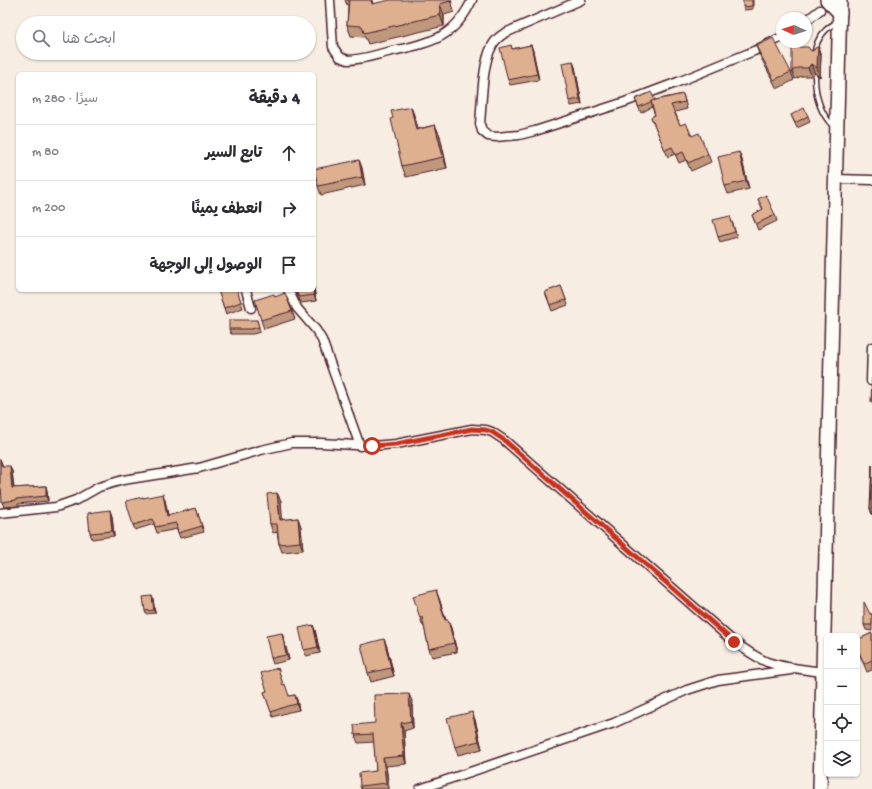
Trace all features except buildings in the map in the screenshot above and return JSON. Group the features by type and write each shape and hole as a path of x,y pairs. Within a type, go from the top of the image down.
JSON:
{"main road":[{"path":"820,789 840,0"},
{"path":"824,5 839,17"}],"street":[{"path":"330,0 333,47 340,57 348,60 431,42 444,35 455,26 472,0"},
{"path":"581,0 505,33 495,41 489,52 485,72 480,124 482,132 488,136 503,137 519,135 548,127 625,102 692,77 776,40"},
{"path":"812,16 824,5"},
{"path":"835,179 872,180"},
{"path":"247,292 251,308"},
{"path":"289,292 297,308 316,330 322,340 360,446"},
{"path":"871,381 872,347"},
{"path":"0,513 56,507 76,500 99,487 123,480 198,468 261,450 292,443 321,442 372,446 396,444 472,429 486,430 504,440 734,642 753,655 767,662 822,672"},
{"path":"420,789 614,723 687,690 718,680 800,668"}],"lane":[{"path":"815,56 816,48 822,34 839,17"},
{"path":"814,76 814,86 819,105 826,118 837,129"}],"route":[{"path":"372,446 396,444 472,429 492,432 504,440 734,642"}]}
